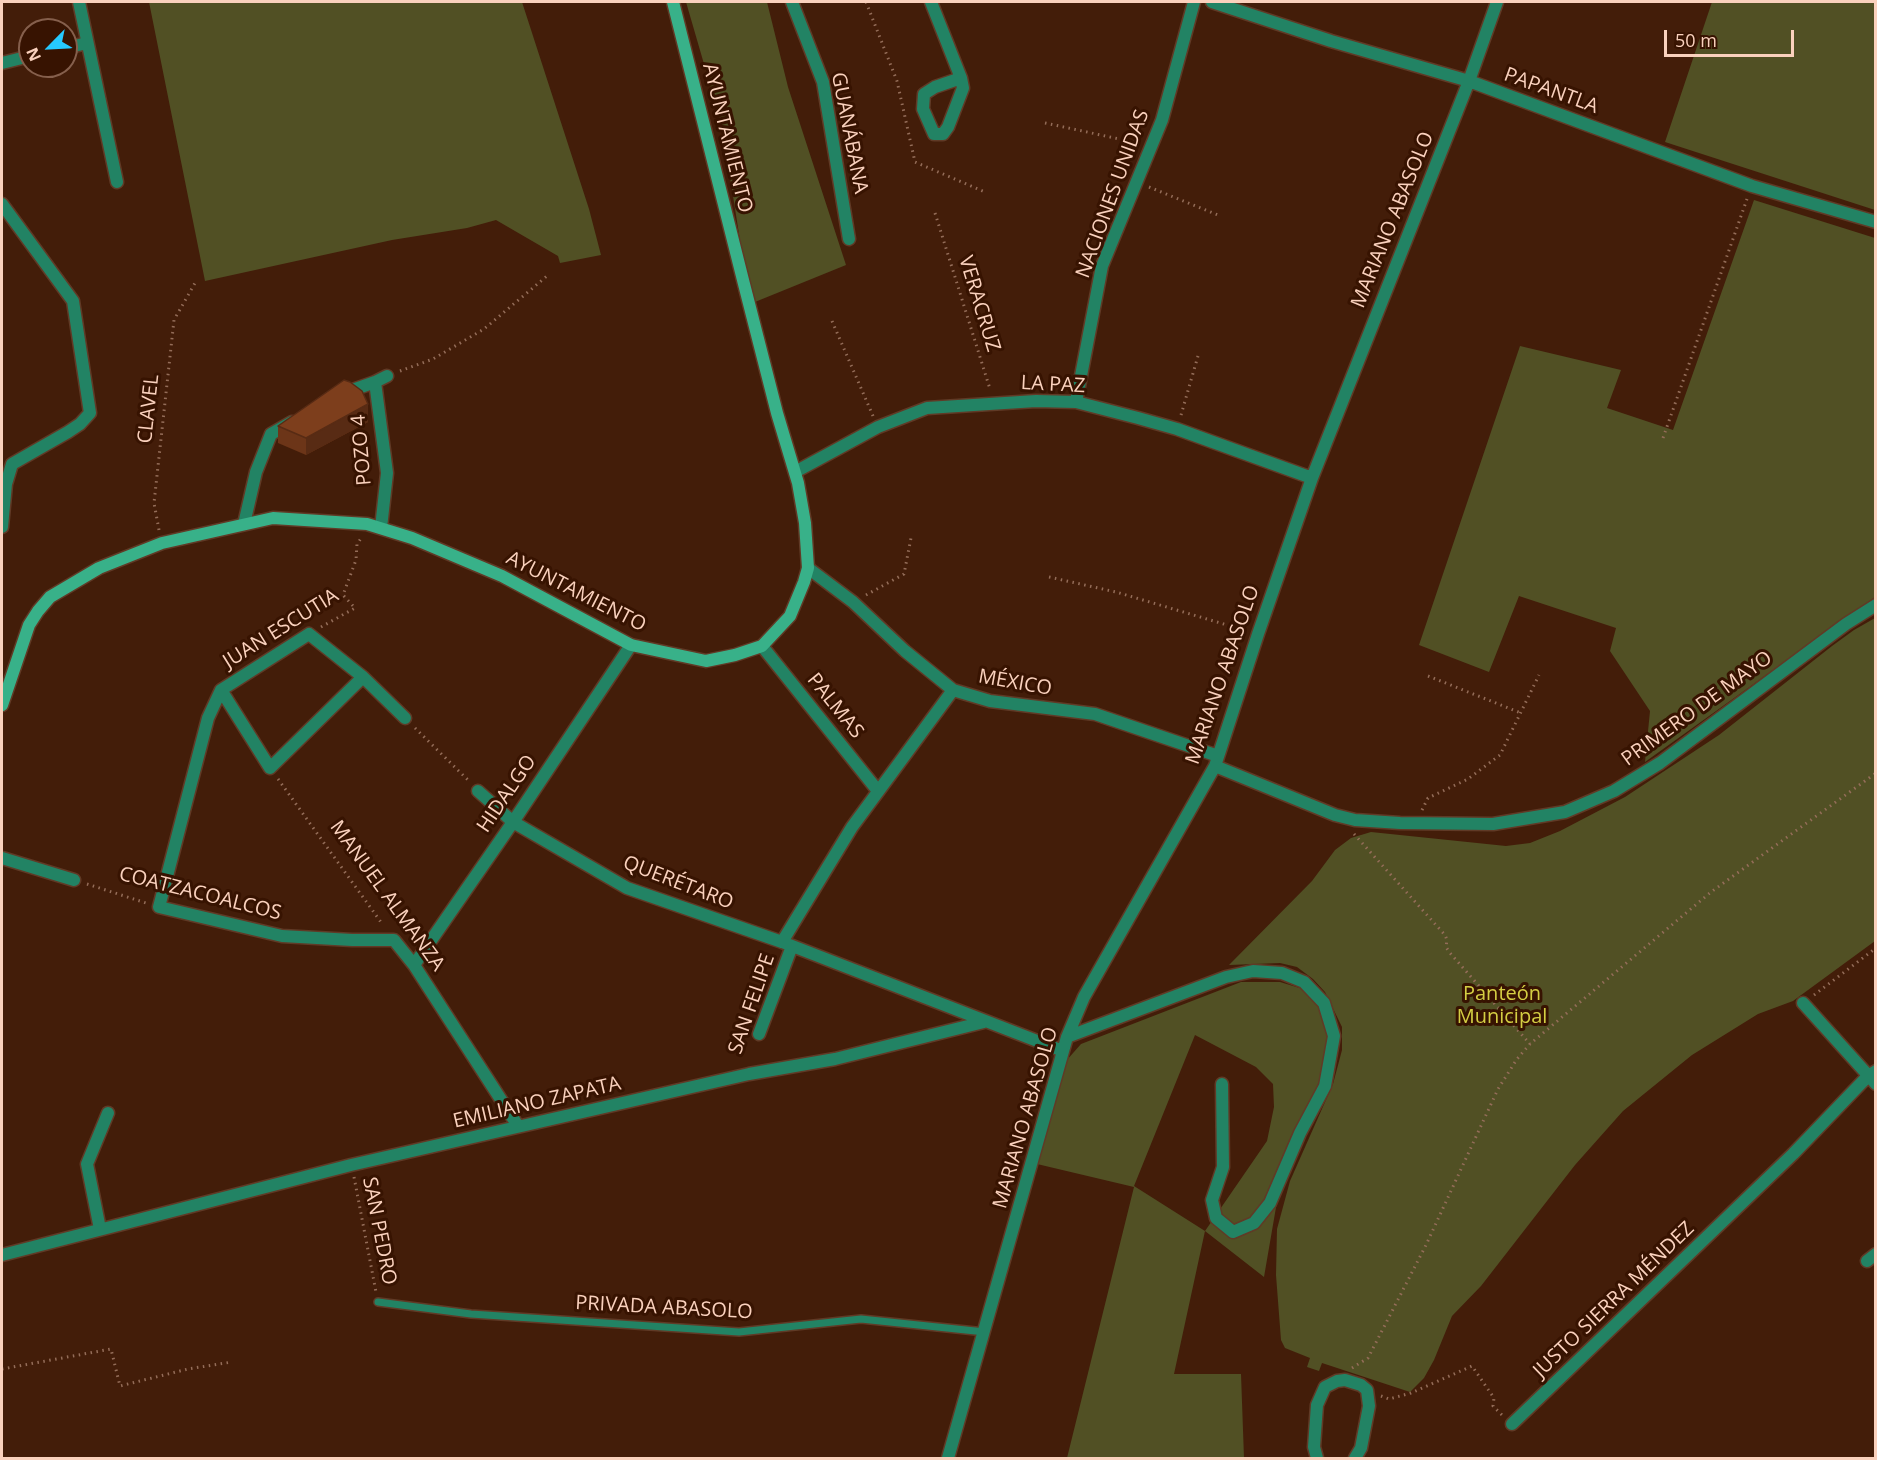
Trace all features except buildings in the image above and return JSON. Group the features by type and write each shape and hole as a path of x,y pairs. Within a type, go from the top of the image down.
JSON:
{"street":[{"path":"78,2 117,182"},
{"name":"AYUNTAMIENTO","path":"2,702 29,625 38,610 50,597 99,568 162,543 273,518 367,524 412,538 502,576 631,645 706,661 762,646 790,616 808,568 805,523 795,472 777,413 673,2"},
{"name":"GUANÁBANA","path":"792,2 823,82 849,239"},
{"path":"931,2 961,78 963,88 948,127 943,134 934,134 923,109 924,94 934,87 961,78"},
{"name":"NACIONES UNIDAS","path":"1076,402 1102,266 1162,120 1194,2"},
{"name":"PAPANTLA","path":"1212,2 1331,41 1469,81 1752,186 1875,222"},
{"name":"MARIANO ABASOLO","path":"948,1458 1067,1037 1084,997 1217,761 1312,478 1469,81 1497,2"},
{"path":"78,45 87,43"},
{"path":"2,63 18,59"},
{"path":"2,204 73,301 90,413 80,424 12,464 6,484 2,527"},
{"path":"334,398 387,376"},
{"name":"POZO 4","path":"375,382 387,473 381,528"},
{"name":"LA PAZ","path":"795,472 878,427 927,408 1036,401 1076,402 1177,429 1312,478"},
{"path":"244,524 256,472 271,434 307,413"},
{"name":"MÉXICO","path":"808,568 853,602 905,651 953,690 990,701 1095,714 1217,761"},
{"name":"PRIMERO DE MAYO","path":"1217,761 1335,815 1347,818 1400,823 1493,824 1565,812 1614,791 1660,763 1846,624 1875,605"},
{"path":"309,634 363,677 405,718"},
{"name":"JUAN ESCUTIA","path":"159,907 208,718 221,690 309,634"},
{"name":"HIDALGO","path":"414,965 631,645"},
{"name":"PALMAS","path":"762,646 878,791"},
{"path":"221,690 270,768 363,677"},
{"name":"SAN FELIPE","path":"759,1034 787,944 852,827 953,690"},
{"name":"QUERÉTARO","path":"478,791 513,822 627,888 787,944 1063,1051"},
{"path":"2,858 74,880"},
{"name":"COATZACOALCOS","path":"159,907 282,936 394,940"},
{"name":"MANUEL ALMANZA","path":"394,940 414,965 518,1126"},
{"path":"1067,1037 1226,977 1253,971 1282,973 1304,982 1324,1003 1334,1036 1325,1086 1300,1133 1270,1203 1254,1223 1233,1232 1216,1218 1212,1200 1223,1167 1222,1084"},
{"path":"1803,1003 1873,1077"},
{"name":"EMILIANO ZAPATA","path":"2,1255 351,1165 748,1074 835,1059 984,1022"},
{"name":"JUSTO SIERRA MÉNDEZ","path":"1512,1424 1873,1077"},
{"path":"100,1229 87,1164 108,1113"},
{"path":"1317,1458 1314,1447 1317,1406 1325,1387 1345,1380 1361,1385 1366,1390 1369,1406 1361,1448 1355,1458"}],"lane":[{"name":"PRIVADA ABASOLO","path":"378,1302 471,1314 739,1332 861,1319 985,1332"}],"path":[{"path":"866,2 897,81 915,162 985,192"},
{"path":"1046,123 1151,146"},
{"path":"1137,182 1218,215"},
{"path":"1663,438 1735,228 1752,186"},
{"name":"VERACRUZ","path":"935,213 995,404"},
{"path":"387,376 433,359 484,329 547,276"},
{"name":"CLAVEL","path":"162,543 154,503 174,320 195,283"},
{"path":"832,321 878,427"},
{"path":"1177,429 1198,356"},
{"name":"JUAN ESCUTIA","path":"309,634 355,608 343,595 356,560 357,544 362,540 367,524"},
{"path":"853,602 904,574 911,538"},
{"path":"1049,577 1116,592 1258,634"},
{"path":"1400,823 1421,810 1428,798 1468,779 1500,755 1539,675"},
{"path":"1428,676 1521,713"},
{"path":"405,718 478,791"},
{"name":"MANUEL ALMANZA","path":"270,768 394,940"},
{"path":"1345,1380 1350,1370 1368,1358 1426,1245 1498,1089 1517,1059 1530,1044 1711,892 1875,772"},
{"path":"1347,818 1347,826 1445,935 1446,947 1450,953 1530,1044"},
{"name":"COATZACOALCOS","path":"74,880 159,907"},
{"path":"1803,1003 1875,948"},
{"name":"SAN PEDRO","path":"351,1165 378,1302"},
{"path":"2,1369 111,1349 120,1386 232,1362"},
{"path":"1366,1390 1389,1399 1411,1393 1472,1366 1494,1398 1493,1406 1512,1424"}],"green space":[{"path":"149,2 522,2 589,209 601,255 560,263 558,256 496,220 467,228 392,240 205,281"},
{"path":"686,2 767,2 788,87 846,265 750,304 722,126"},
{"path":"1712,2 1875,2 1875,210 1665,142"},
{"path":"1754,200 1875,238 1875,597 1645,762 1650,711 1610,651 1616,628 1519,596 1489,672 1419,645 1520,346 1621,370 1607,408 1673,430"},
{"name":"Panteón Municipal","path":"1875,618 1875,941 1793,1001 1758,1014 1692,1055 1623,1111 1575,1165 1481,1286 1452,1316 1434,1360 1424,1378 1410,1392 1322,1363 1319,1371 1307,1367 1310,1358 1285,1348 1281,1340 1276,1275 1277,1229 1290,1181 1333,1084 1342,1050 1342,1027 1325,992 1297,967 1280,963 1229,965 1312,881 1335,850 1351,838 1371,832 1506,846 1530,843 1560,831 1625,797 1719,735 1832,646"},
{"path":"1241,982 1280,982 1303,989 1321,1007 1330,1031 1328,1064 1279,1190 1264,1277 1205,1231 1174,1374 1241,1374 1244,1458 1067,1458 1134,1187 1037,1164 1066,1061 1081,1044","holes":["1195,1035 1256,1067 1273,1084 1274,1107 1267,1141 1205,1231 1134,1186"]}]}
